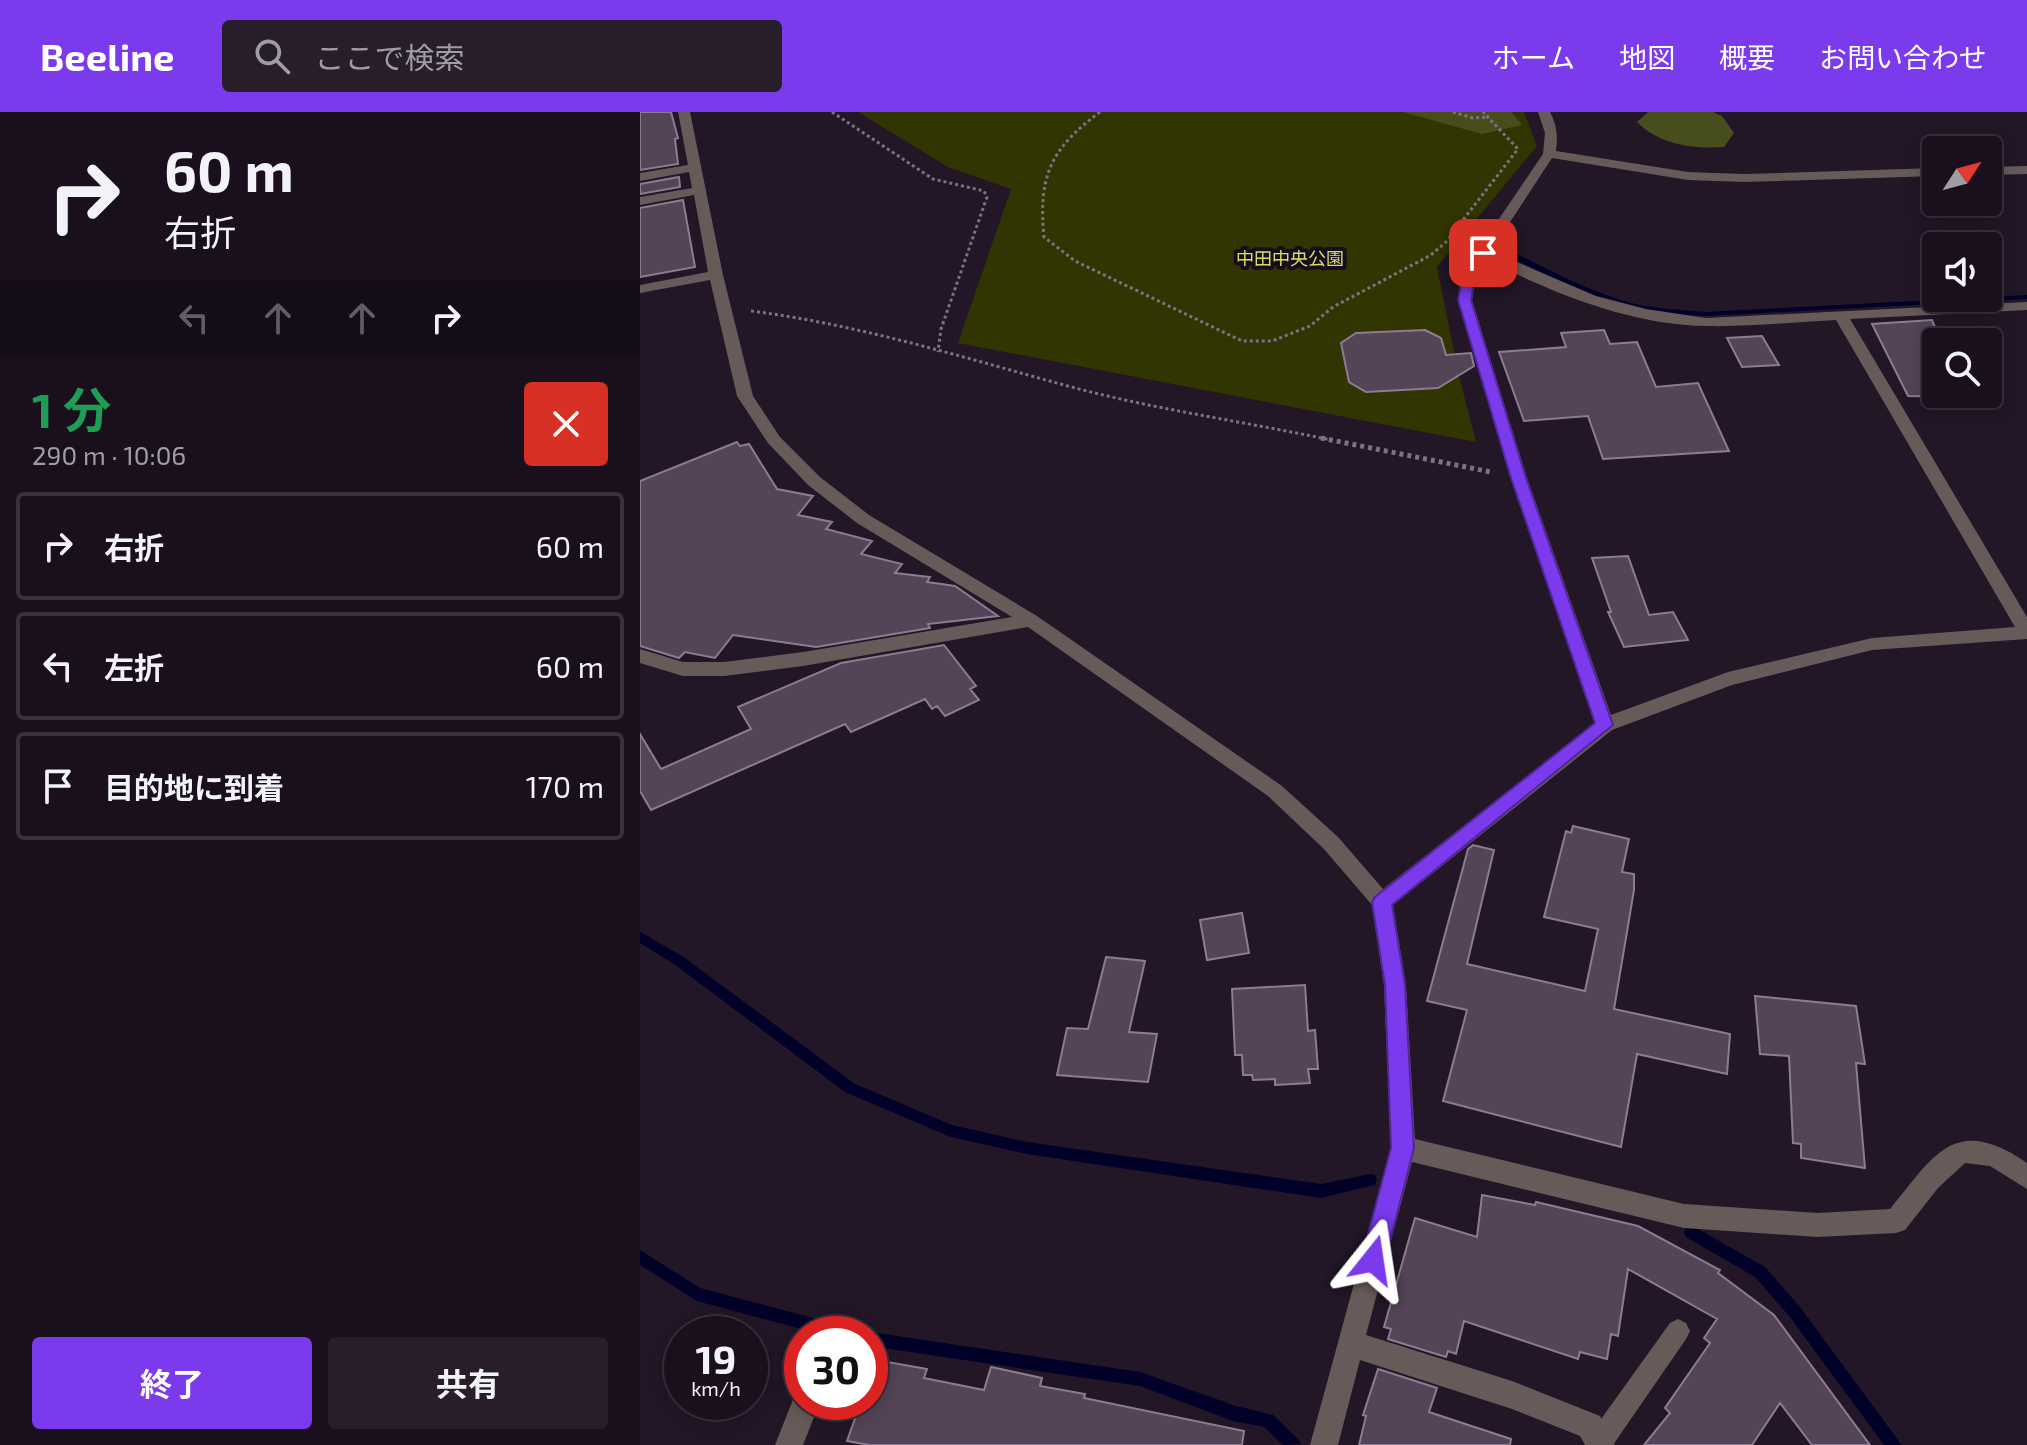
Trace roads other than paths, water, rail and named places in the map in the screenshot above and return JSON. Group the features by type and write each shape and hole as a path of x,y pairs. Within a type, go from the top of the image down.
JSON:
{"street":[{"path":"684,112 716,275 745,396 774,440 814,481 863,519 1031,620 1275,791 1331,843 1382,902 1395,985 1403,1148 1324,1445"},
{"path":"1544,112 1550,122 1552,142 1549,154 1470,272 1465,300 1519,478 1605,725"},
{"path":"1549,154 1688,176 1744,178 1922,172"},
{"path":"640,177 696,167"},
{"path":"2002,171 2027,170"},
{"path":"640,201 700,190"},
{"path":"1483,253 1598,304 1655,318 1706,322 2027,306"},
{"path":"640,289 716,275"},
{"path":"1382,902 1605,725 1728,679 1858,647 2027,633 1840,315"},
{"path":"640,656 683,669 724,669 803,659 1031,620"},
{"path":"1403,1148 1684,1216 1817,1225 1896,1221 1929,1180 1960,1151 1995,1155 2027,1177"},
{"path":"1351,1344 1512,1395 1590,1426 1600,1444"},
{"path":"789,1445 799,1420"}],"lane":[{"path":"1600,1444 1678,1331"}],"waterway":[{"path":"1502,250 1605,297 1673,312 1706,314 2027,297"},
{"path":"640,937 678,960 850,1088 951,1131 1027,1148 1321,1191 1370,1180"},
{"path":"1691,1232 1760,1272 1795,1312 1893,1445"},
{"path":"640,1257 697,1294 784,1317"},
{"path":"888,1342 1140,1379 1233,1413 1268,1420 1293,1444"}],"park label":[{"name":"中田中央公園","path":"1290,258"}]}
